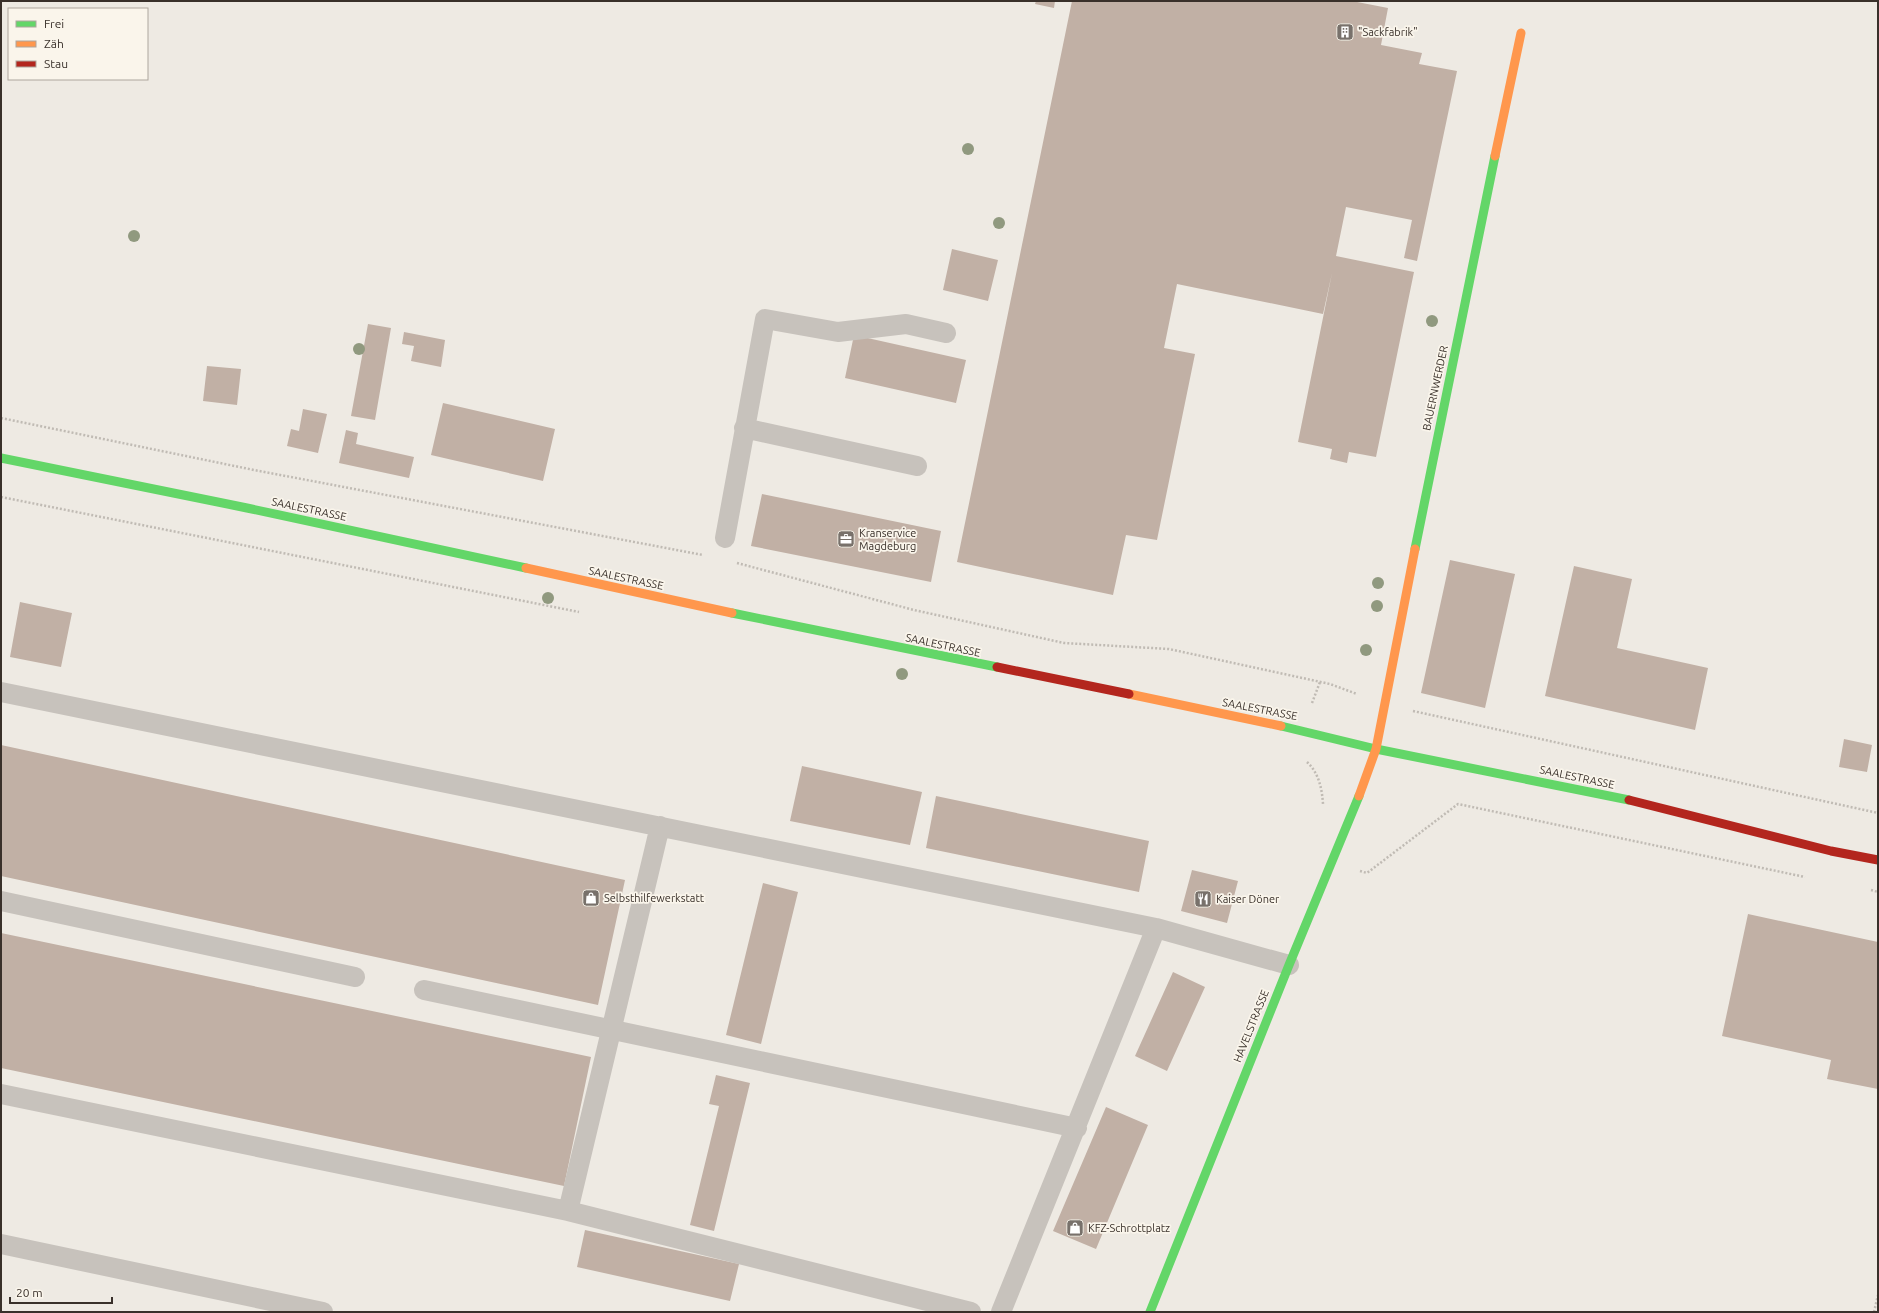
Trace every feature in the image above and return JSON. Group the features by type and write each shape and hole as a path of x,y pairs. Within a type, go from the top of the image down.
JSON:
{"main road":[{"name":"BAUERNWERDER","path":"1376,749 1422,510 1522,33"},
{"name":"SAALESTRASSE","path":"1,458 247,508 1010,671 1295,728 1376,749 1649,804 1831,851 1878,860"},
{"name":"HAVELSTRASSE","path":"1150,1312 1289,965 1368,775 1376,749"}],"lane":[{"path":"725,538 765,320 838,332 906,324 946,333"},
{"path":"744,428 917,466"},
{"path":"1,692 1156,928 1289,965"},
{"path":"568,1211 660,826"},
{"path":"1,901 355,977"},
{"path":"1002,1312 1156,928"},
{"path":"424,990 1077,1128"},
{"path":"1,1094 568,1211 971,1312"},
{"path":"1,1244 323,1312"}],"path":[{"path":"1,418 254,470 705,556"},
{"path":"736,563 914,610 1056,641 1169,649 1330,684 1363,697"},
{"path":"1409,710 1878,813"},
{"path":"1303,758 1314,769 1322,791 1323,805"},
{"path":"1332,862 1367,874 1458,804 1808,877"},
{"path":"1870,890 1878,892"},
{"path":"1874,1312 1878,1295"}],"building":[{"path":"1036,1 1055,1 1054,8 1035,4"},
{"path":"1072,1 1352,1 1388,8 1381,45 1422,53 1419,64 1457,71 1417,261 1404,258 1412,220 1346,207 1336,256 1414,272 1376,457 1349,452 1347,463 1330,459 1332,449 1298,442 1332,273 1323,314 1177,284 1164,348 1195,354 1157,540 1126,535 1113,595 957,562"},
{"path":"952,249 998,260 988,301 943,290"},
{"path":"368,324 391,328 375,420 351,416"},
{"path":"404,332 445,340 441,367 411,361 414,346 402,344"},
{"path":"854,335 966,360 956,403 845,378"},
{"path":"207,366 241,369 237,405 203,401"},
{"path":"443,403 555,429 543,481 431,455"},
{"path":"303,409 327,414 318,453 287,446 291,429 299,431"},
{"path":"346,430 358,433 356,444 414,457 409,478 339,463"},
{"name":"Kranservice Magdeburg","path":"762,494 941,531 931,582 751,546"},
{"path":"1450,560 1515,574 1485,708 1421,693"},
{"path":"1574,566 1632,579 1617,648 1708,668 1695,730 1545,696"},
{"path":"20,602 72,613 61,667 10,657"},
{"path":"1844,739 1872,745 1867,772 1839,767"},
{"path":"1,745 625,880 598,1005 1,876"},
{"path":"802,766 922,792 910,845 790,821"},
{"path":"936,796 1149,841 1139,892 926,848"},
{"path":"1192,870 1238,881 1227,923 1181,911"},
{"path":"763,883 798,892 761,1044 726,1035"},
{"path":"1748,914 1878,942 1878,1089 1827,1079 1831,1060 1722,1036"},
{"path":"1,933 591,1057 564,1186 1,1068"},
{"path":"1173,972 1205,987 1167,1071 1135,1056"},
{"path":"716,1075 750,1083 714,1231 690,1225 719,1106 709,1104"},
{"path":"1106,1107 1148,1125 1096,1249 1053,1231"},
{"path":"585,1230 739,1264 730,1301 577,1267"}],"traffic: fast":[{"path":"1415,549 1495,156"},
{"path":"1,458 247,508 526,568"},
{"path":"732,613 997,667"},
{"path":"1281,726 1376,749 1629,800"},
{"path":"1150,1312 1289,965 1359,796"}],"traffic: slow":[{"path":"1495,156 1521,33"},
{"path":"1359,796 1376,749 1415,549"},
{"path":"526,568 732,613"},
{"path":"1129,694 1281,726"}],"traffic: jam":[{"path":"997,667 1129,694"},
{"path":"1629,800 1831,851 1878,860"}],"place":[{"name":"\"Sackfabrik\"","path":"1345,32"},
{"name":"Kranservice Magdeburg","path":"846,539"},
{"name":"Selbsthilfewerkstatt","path":"591,898"},
{"name":"Kaiser Döner","path":"1203,899"},
{"name":"KFZ-Schrottplatz","path":"1075,1228"}]}
